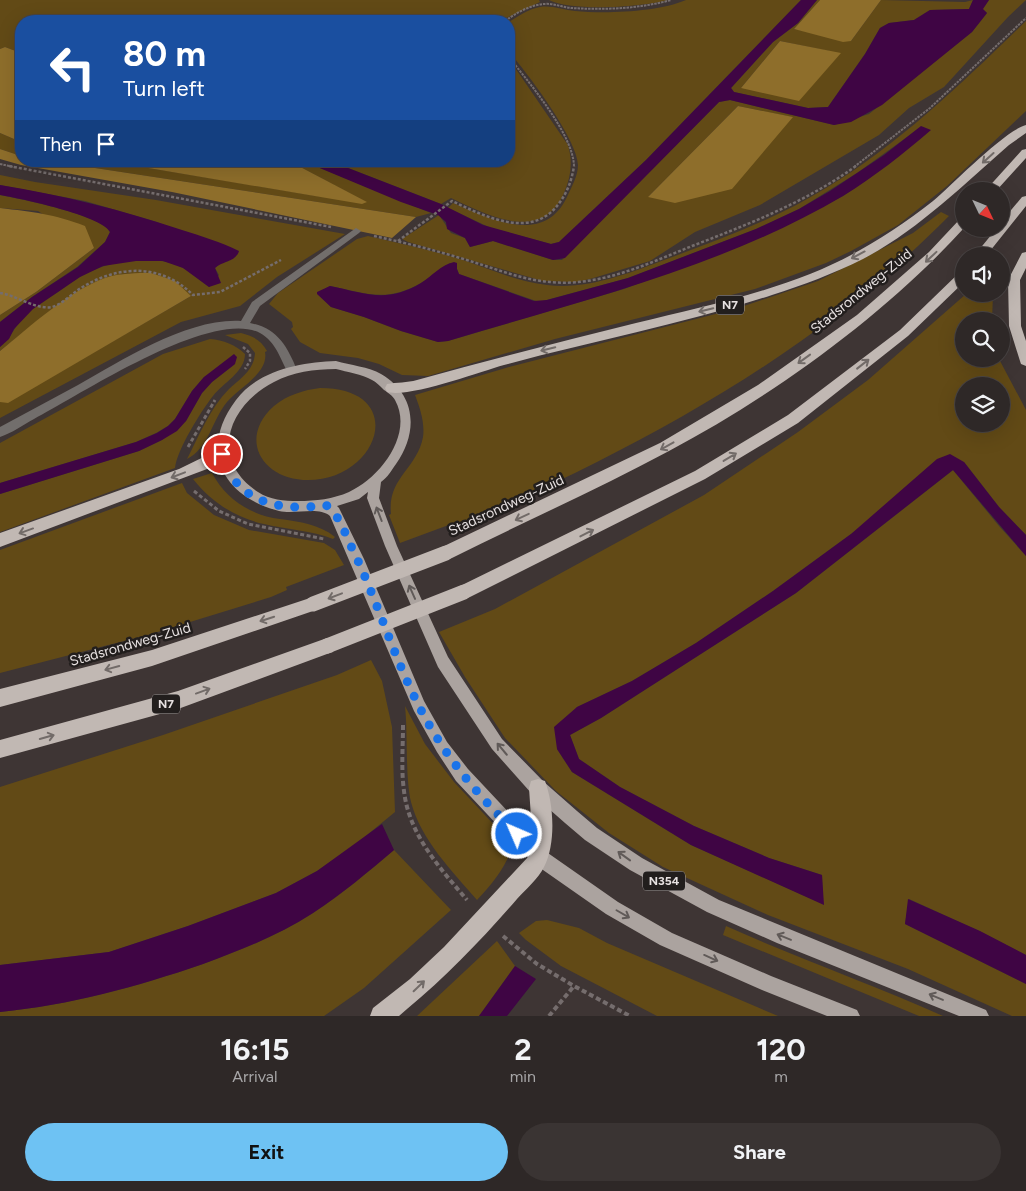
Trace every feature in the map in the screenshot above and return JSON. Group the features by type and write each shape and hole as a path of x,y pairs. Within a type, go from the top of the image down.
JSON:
{"highway":[{"name":"N7","path":"392,388 409,387 505,360 729,305 814,276 859,256 904,229 1005,143 1026,128"},
{"path":"998,182 1026,152"},
{"path":"987,247 1026,199"},
{"name":"Stadsrondweg-Zuid","path":"0,698 152,658 313,604 446,553 665,447 763,389 861,318 933,255 955,231"},
{"path":"1026,256 1014,280 1015,326 1026,361"},
{"name":"N7","path":"0,748 178,700 327,646 464,592 700,475 793,419 904,333 955,284"},
{"path":"0,540 184,473 210,462 222,454"},
{"path":"381,1016 413,993 451,956 486,919 539,857 542,809 538,788"}],"main road":[{"path":"323,365 350,367 373,375 392,388 400,398 404,409 406,434 396,459 375,482 352,496 326,505 288,507 256,498 245,491 233,479 225,464 222,454 223,438 228,422 241,402 260,386 292,370 323,365"},
{"name":"N354","path":"375,482 373,498 376,506 395,555 443,662 497,744 538,788 591,834 636,864 674,886 777,934 935,996 980,1016"},
{"path":"326,505 335,512 354,551 419,706 442,747 462,775 539,857 612,908 666,939 768,984 852,1016"}],"street":[{"path":"244,324 256,304 267,294 356,231"},
{"path":"0,432 158,348 190,334 232,323 244,324 264,331 278,340 292,370"}],"path":[{"path":"542,0 545,4"},
{"path":"515,16 525,10 545,4 568,8 611,9 651,6 671,0"},
{"path":"356,231 547,283 600,279 645,264 756,220 804,198 839,177 873,154 940,99 1026,18"},
{"path":"398,241 452,201 485,216 527,224 541,221 551,216 559,208 573,179 575,166 568,140 515,65"},
{"path":"0,164 20,170 337,228 329,232"},
{"path":"0,293 25,299 42,306 54,306 97,279 133,272 151,271 176,279 193,295 220,292 288,257"},
{"path":"549,1016 574,986 630,1016"}],"shaded area":[{"path":"0,0 539,0 540,2 513,15 15,15 15,51 5,47 0,49"},
{"path":"549,0 668,0 642,5 590,7 559,4"},
{"path":"686,0 801,0 646,160 559,242 551,244 491,228 448,208 453,203 499,221 530,225 544,221 557,212 576,178 578,165 570,139 550,106 515,59 515,18 540,7 588,12 616,12 647,10"},
{"path":"801,0 817,0 798,23 773,42 731,88 734,92 808,108 828,107 865,54 880,28 889,23 914,20 930,10 969,9 973,0 989,0 983,9 987,13 972,32 882,105 851,122 834,125 730,100 719,102 565,258 553,260 493,241 470,247 465,238 447,229 446,222 438,215 401,202 317,167 345,167 441,204 483,225 551,244 559,242 646,160"},
{"path":"817,0 820,0 794,29 851,41 881,0 965,2 973,0 969,9 930,10 914,20 889,23 880,28 865,54 828,107 808,108 734,92 731,88 773,42 798,23","holes":["780,41 829,51 741,88"]},
{"path":"820,0 881,0 851,41 843,42 794,29"},
{"path":"989,0 1026,0 944,87 909,108 879,135 760,205 695,232 650,261 575,282 543,281 402,239 439,215 451,233 465,238 470,247 493,241 553,260 562,260 719,102 730,100 834,125 869,114 972,32 987,13 982,9","holes":["738,106 792,117 648,197"]},
{"path":"1026,21 1026,111 947,186 898,225 826,263 755,289 555,339 428,376 402,375 379,364 358,358 320,353 300,342 291,329 293,327 292,322 269,304 278,293 357,239 368,236 460,259 514,278 562,286 593,283 608,279 708,244 808,199 854,170 931,110","holes":["921,127 871,177 843,196 764,236 624,289 448,341 438,342 331,307 317,293 330,286 376,295 397,293 421,283 450,263 457,266 459,274 539,302 628,278 756,229 799,209 857,173"]},
{"path":"780,41 841,53 799,101 741,88"},
{"path":"5,47 15,51 15,139 0,133 0,49"},
{"path":"515,68 568,145 570,169 564,193 554,209 542,218 528,221 513,221 497,217 451,198 441,204 345,167 515,167"},
{"path":"738,106 793,117 732,189 675,203 648,197"},
{"path":"921,126 931,130 866,181 797,221 749,243 700,263 650,280 448,341 438,342 331,307 317,294 317,292 330,286 365,294 386,295 397,293 421,283 441,268 454,262 457,263 459,274 534,301 547,300 628,278 756,229 799,209 884,155"},
{"path":"0,133 15,139 15,154 0,149"},
{"path":"0,149 15,154 15,163 0,159"},
{"path":"32,167 88,167 416,217 392,238 172,192"},
{"path":"88,167 143,167 317,196 366,202 300,167 318,167 431,213 416,217"},
{"path":"143,167 300,167 367,202 362,204"},
{"path":"0,175 156,200 345,234 277,277 240,306 181,322 0,418 0,402 8,402 191,296 151,273 122,274 56,306 0,351 0,347 22,318 38,305 84,274 114,263 136,260 168,262 186,270 209,287 219,275 215,268 220,263 229,261 157,222 85,201 0,185"},
{"path":"0,185 69,198 114,210 204,237 239,251 235,257 215,268 221,283 209,287 183,268 163,261 136,261 103,266 80,277 33,309 14,329 9,339 0,347 0,322 32,297 78,267 105,242 110,232 93,220 77,214 0,195"},
{"path":"0,195 77,214 104,226 110,232 105,242 77,267 32,297 0,322 0,315 36,292 94,248 38,211 0,208"},
{"path":"0,208 53,216 85,226 94,248 36,292 0,315"},
{"path":"941,212 949,216 910,254 869,289 827,322 739,383 646,437 545,487 456,527 454,523 400,543 389,515 391,514 393,491 420,448 423,437 423,421 415,395 509,367 735,309 818,281 913,233"},
{"path":"151,273 175,281 191,296 8,403 0,402 0,351 50,310 91,284 116,275"},
{"path":"957,302 993,302 992,312 955,312 955,367 1003,367 1009,377 955,377 955,432 1010,432 1010,380 1026,410 1026,535 999,507 964,462 851,534 773,591 696,643 632,681 577,707 557,749 572,772 691,845 823,904 822,875 769,858 694,826 620,787 579,759 570,735 601,718 796,593 953,470 1026,556 1026,955 909,899 905,924 1026,984 1026,1016 1012,1016 908,969 768,915 663,867 609,833 556,791 505,738 465,677 439,632 495,609 704,495 798,432 868,380"},
{"path":"241,333 256,339 265,347 267,351 265,352 265,360 262,367 252,380 227,402 205,441 187,459 205,422 216,405 252,364 255,353 248,344 225,335"},
{"path":"210,339 238,348 245,354 244,360 238,372 217,391 202,411 180,451 175,468 0,532 0,494 139,451 162,440 186,421 202,393 212,382 235,364 204,377 168,426 136,442 0,483 0,443 163,354"},
{"path":"234,354 237,357 235,364 212,382 202,393 186,421 177,431 162,440 139,451 0,494 0,483 136,442 157,433 175,419 192,391 204,377"},
{"path":"320,388 349,392 366,403 375,418 374,436 366,453 351,467 329,477 303,480 275,472 259,454 256,442 263,418 274,406 284,399 308,390"},
{"path":"950,454 964,462 999,507 1026,535 1026,556 953,470 796,593 601,718 570,735 579,759 620,787 694,826 769,858 822,875 824,905 691,845 572,772 557,749 554,727 577,707 632,681 696,643 773,591 851,534 937,459"},
{"path":"212,473 224,491 249,510 269,517 316,526 335,537 333,539 264,524 234,513 216,502 193,479"},
{"path":"182,483 187,493 214,515 249,530 324,543 335,550 344,565 286,587 287,590 271,597 151,634 0,673 0,550"},
{"path":"371,660 382,681 392,727 395,812 356,844 317,871 276,893 188,926 109,952 0,965 0,787 163,735 337,675"},
{"path":"405,706 425,744 454,782 513,845 507,860 498,874 477,900 438,854 416,816 409,792"},
{"path":"382,824 394,850 324,906 273,935 246,948 153,980 77,1000 0,1012 0,965 109,952 188,926 276,893 317,871"},
{"path":"394,850 451,910 364,988 324,1016 0,1016 0,1012 52,1005 103,994 203,964 246,948 313,913 345,891"},
{"path":"908,899 980,931 1026,955 1026,984 905,924"},
{"path":"547,920 579,928 607,943 778,1016 657,1016 561,966 519,933 536,921"},
{"path":"726,926 943,1016 919,1016 723,935"},
{"path":"497,941 515,966 479,1016 417,1016"},
{"path":"515,966 536,979 507,1016 479,1016"}],"route":[{"path":"222,454 229,474 245,491 256,498 268,503 296,508 326,505 335,512 357,559 419,706 442,747 462,775 517,834"}]}
